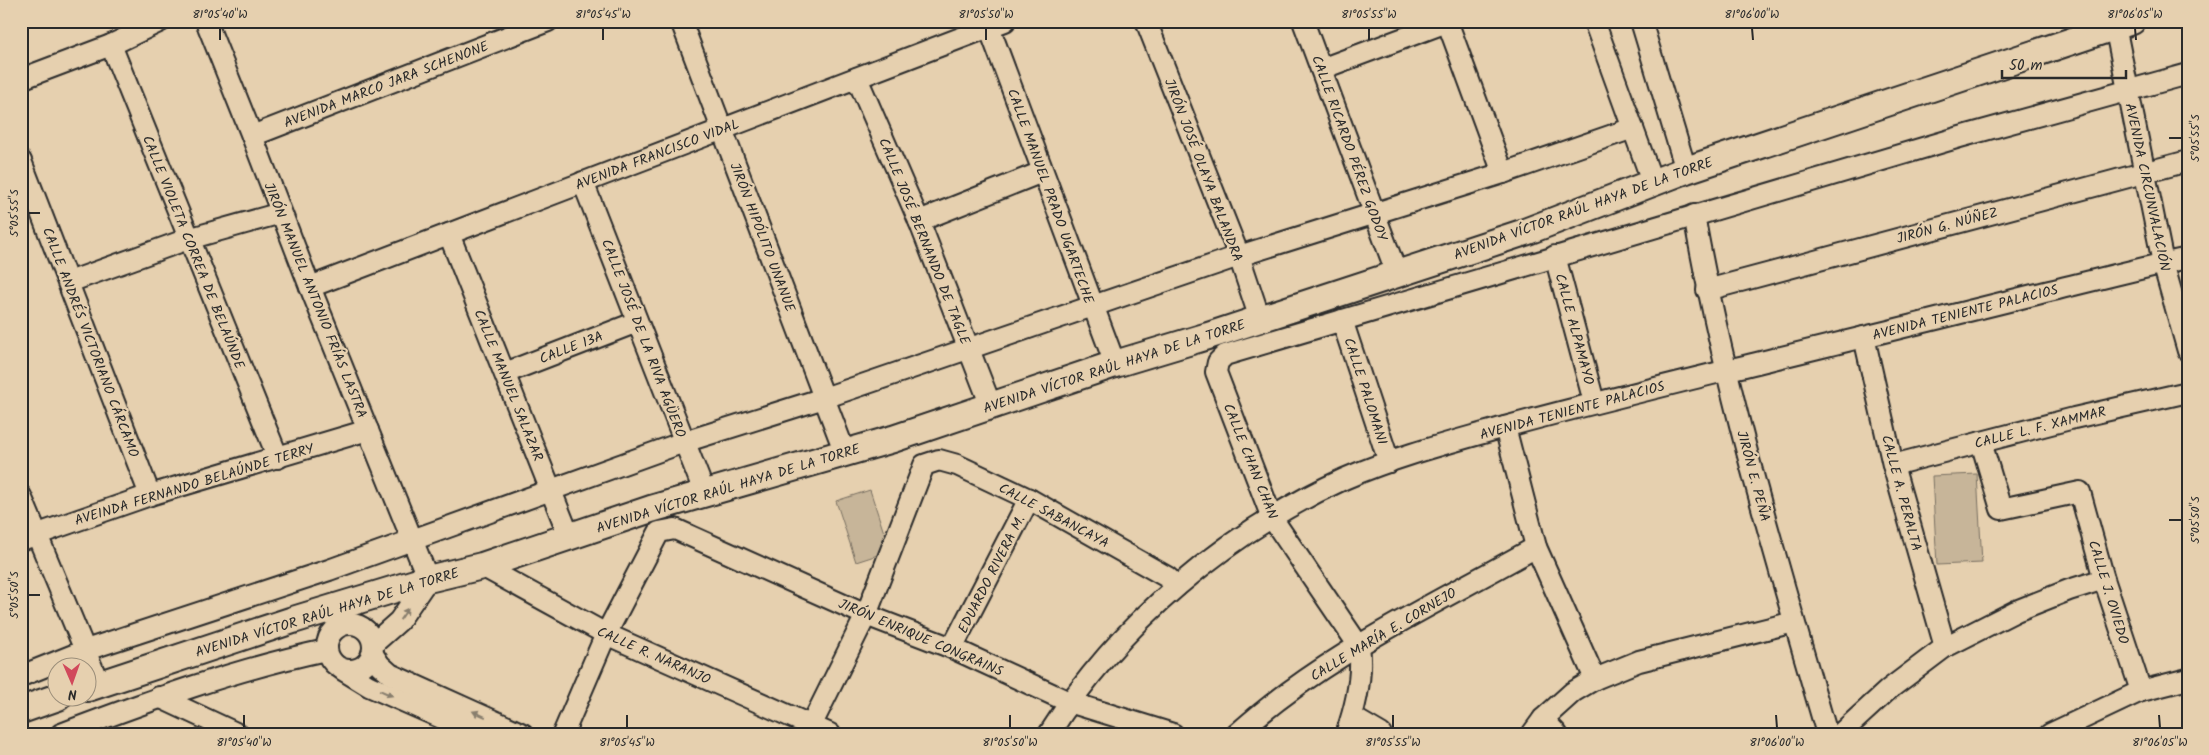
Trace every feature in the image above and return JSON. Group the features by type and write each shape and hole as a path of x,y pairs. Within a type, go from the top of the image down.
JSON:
{"main road":[{"name":"AVENIDA VÍCTOR RAÚL HAYA DE LA TORRE","path":"98,685 428,579 482,566 569,536 893,439 1114,364 1260,319 1533,230 1686,170 2120,23"},
{"path":"21,710 48,701"}],"street":[{"path":"21,79 111,45 161,21"},
{"name":"JIRÓN MANUEL ANTONIO FRÍAS LASTRA","path":"206,21 310,287 428,579"},
{"name":"AVENIDA MARCO JARA SCHENONE","path":"252,136 548,21"},
{"name":"JIRÓN HIPÓLITO UNANUE","path":"681,21 845,453"},
{"name":"JIRÓN JOSÉ OLAYA BALANDRA","path":"1146,21 1239,256 1260,319"},
{"name":"CALLE RICARDO PÉREZ GODOY","path":"1304,21 1397,274"},
{"path":"1594,21 1652,182"},
{"path":"1641,21 1686,170"},
{"path":"1321,70 1447,22 1503,174"},
{"name":"AVENIDA CIRCUNVALACIÓN","path":"2120,23 2128,91 2163,263 2188,352"},
{"name":"AVENIDA FRANCISCO VIDAL","path":"310,287 997,24"},
{"name":"CALLE MANUEL PRADO UGARTECHE","path":"997,24 1042,172 1114,364"},
{"name":"CALLE VIOLETA CORREA DE BELAÚNDE","path":"111,45 278,458"},
{"path":"1342,320 1960,137 2188,74"},
{"name":"CALLE JOSÉ BERNANDO DE TAGLE","path":"857,78 919,221 991,406"},
{"path":"21,676 86,650 329,570 684,442 824,398 1239,256 1503,174 1633,128"},
{"name":"CALLE ANDRÉS VICTORIANO CÁRCAMO","path":"21,161 150,495"},
{"name":"JIRÓN G. NÚÑEZ","path":"1707,290 2144,171 2188,161"},
{"path":"919,221 1042,172"},
{"name":"CALLE JOSÉ DE LA RIVA AGÜERO","path":"584,182 705,494"},
{"path":"69,282 188,239 281,213"},
{"name":"JIRÓN E. PEÑA","path":"1694,215 1707,290 1725,371 1826,734"},
{"name":"CALLE MANUEL SALAZAR","path":"449,234 569,536"},
{"name":"CALLE ALPAMAYO","path":"1555,256 1594,402"},
{"name":"AVENIDA TENIENTE PALACIOS","path":"1049,734 1069,702 1092,672 1132,629 1177,586 1272,518 1344,480 1434,446 1594,402 2188,258"},
{"name":"CALLE CHAN CHAN","path":"1342,320 1224,355 1218,362 1216,372 1272,518 1359,646"},
{"name":"CALLE PALOMANI","path":"1342,320 1389,462"},
{"name":"CALLE 13A","path":"505,373 637,322"},
{"name":"CALLE A. PERALTA","path":"1864,337 1893,465 1945,647"},
{"name":"CALLE L. F. XAMMAR","path":"1893,465 2188,392"},
{"path":"1505,427 1536,547 1595,679"},
{"name":"AVEINDA FERNANDO BELAÚNDE TERRY","path":"29,538 150,495 368,430"},
{"name":"CALLE J. OVIEDO","path":"1982,442 2001,509 2080,492 2104,579 2141,691"},
{"name":"CALLE SABANCAYA","path":"866,615 924,465 939,460 958,465 1029,499 1167,577 1177,586"},
{"path":"21,496 29,538 86,650 88,658"},
{"name":"EDUARDO RIVERA M.","path":"952,648 1029,499"},
{"name":"JIRÓN ENRIQUE CONGRAINS","path":"606,634 659,532 675,529 866,615 952,648 1069,702 1173,734"},
{"name":"CALLE MARÍA E. CORNEJO","path":"1238,734 1278,699 1359,646 1411,614 1536,547"},
{"name":"CALLE R. NARANJO","path":"482,566 606,634 809,729 830,734"},
{"path":"370,642 399,621 428,579"},
{"path":"1840,734 1888,690 1945,647 2016,611 2069,590 2104,579"},
{"path":"356,602 380,665 390,674 523,734"},
{"path":"318,613 329,658 335,665 369,686 478,734"},
{"path":"809,729 866,615"},
{"path":"1557,734 1538,726 1573,692 1595,679 1639,661 1794,622"},
{"path":"61,734 159,697 297,656 326,645 331,632 338,626 356,624 370,642 368,661 362,667 353,670 343,670"},
{"path":"563,734 606,634"},
{"path":"1359,646 1362,666 1349,725 1381,734"},
{"path":"2050,734 2141,691 2188,679"},
{"path":"159,697 238,734"}],"shaded area":[{"path":"1977,474 1982,563 1937,565 1932,476"},
{"path":"870,490 890,551 856,562 836,501"}]}
